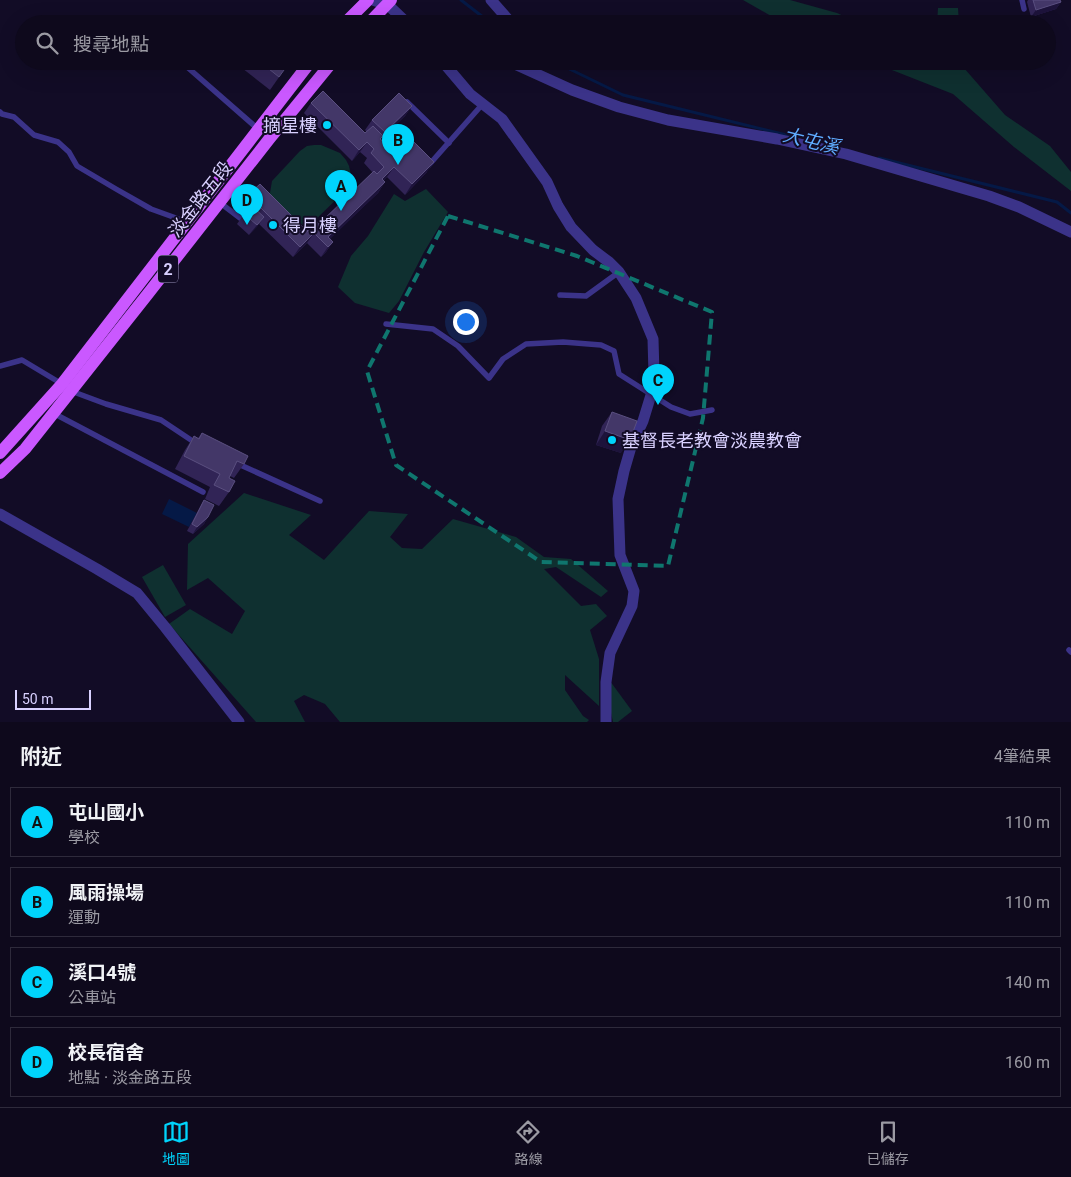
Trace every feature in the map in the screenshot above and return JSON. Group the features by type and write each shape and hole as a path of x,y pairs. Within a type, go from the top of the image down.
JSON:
{"main road":[{"path":"353,15 368,0"},
{"path":"374,15 384,1"},
{"name":"淡金路五段","path":"0,473 25,449 53,412 66,388 187,222 304,70"},
{"name":"淡金路五段","path":"0,453 66,388 147,295 325,70"},
{"path":"274,108 287,118"}],"street":[{"path":"491,0 504,15"},
{"path":"384,1 399,15"},
{"path":"450,70 470,94 502,119 547,182 558,206 571,227 593,250 619,272 636,298 653,339 654,374 651,395 643,421 631,447 618,499 620,555 634,591 632,606 610,653 606,682 606,722"},
{"path":"528,70 572,90 619,107 668,120 777,138 846,154 989,196 1019,207 1071,232"},
{"path":"0,514 137,593 239,722"}],"lane":[{"path":"1022,0 1024,9"},
{"path":"191,70 258,129"},
{"path":"403,98 449,143"},
{"path":"424,170 484,105"},
{"path":"0,112 14,117 34,135 58,142 69,152 77,166 116,189 151,209 187,222"},
{"path":"219,202 240,218"},
{"path":"560,295 586,296 619,272"},
{"path":"386,324 433,329 458,346 489,378 503,359 526,344 563,342 601,345 614,351 619,374 671,407 690,414 712,410"},
{"path":"0,366 22,360 66,388 106,404 161,420 201,447"},
{"path":"53,412 203,492"},
{"path":"226,458 320,501"}],"highlighted area":[{"path":"448,216 577,256 712,312 703,418 668,566 541,562 396,465 367,371"}],"green space":[{"path":"743,0 790,0 841,15 769,15"},
{"path":"938,8 958,8 958,15 938,15"},
{"path":"892,70 966,70 1005,115 1050,146 1071,172 1071,191 1014,147 953,94"},
{"path":"321,145 340,153 349,166 351,175 348,188 309,226 295,223 273,204 270,193 272,181 300,151 307,146"},
{"path":"426,189 448,212 424,252 399,301 389,313 355,303 338,287 351,256 368,236 394,194 405,201"},
{"path":"244,493 311,515 289,535 324,560 369,511 408,514 390,537 402,548 422,549 453,519 516,537 544,557 571,559 608,591 601,597 556,567 544,569 581,606 596,604 607,616 590,630 599,659 599,706 565,675 565,690 583,716 589,720 587,722 340,722 325,704 304,695 294,701 305,722 256,722 169,624 190,609 232,634 245,611 208,578 187,590 188,544"},
{"path":"163,565 186,605 165,617 142,577"},
{"path":"610,681 632,711 618,722 613,722 610,708"}],"water":[{"path":"169,499 197,513 189,527 162,514"}],"building":[{"path":"1033,0 1060,0 1061,2 1036,10"},
{"path":"270,70 284,70 279,77"},
{"path":"323,91 365,133 373,126 383,136 380,139 385,143 400,128 434,162 412,184 394,167 382,179 385,182 328,237 333,242 328,247 314,233 300,247 248,195 260,184 309,232 304,227 314,218 319,224 374,171 377,174 384,167 371,153 374,149 367,142 359,150 311,103"},
{"path":"399,93 412,106 385,132 372,120"},
{"path":"252,206 264,217 257,225 244,214"},
{"path":"612,412 637,421 630,440 605,431"},
{"path":"202,433 248,456 244,464 237,461 229,478 235,481 229,492 214,485 220,474 184,456 194,436 199,439"},
{"path":"204,500 214,505 208,517 197,527 192,524"}],"waterway":[{"name":"大屯溪","path":"461,0 480,15"},
{"name":"大屯溪","path":"572,70 623,95 795,137"},
{"name":"大屯溪","path":"879,158 1057,202 1071,213"}],"place":[{"name":"摘星樓","path":"327,125"},
{"name":"風雨操場","path":"398,165"},
{"name":"屯山國小","path":"341,211"},
{"name":"校長宿舍","path":"247,225"},
{"name":"得月樓","path":"273,225"},
{"name":"溪口4號","path":"658,405"},
{"name":"基督長老教會淡農教會","path":"612,440"}]}
